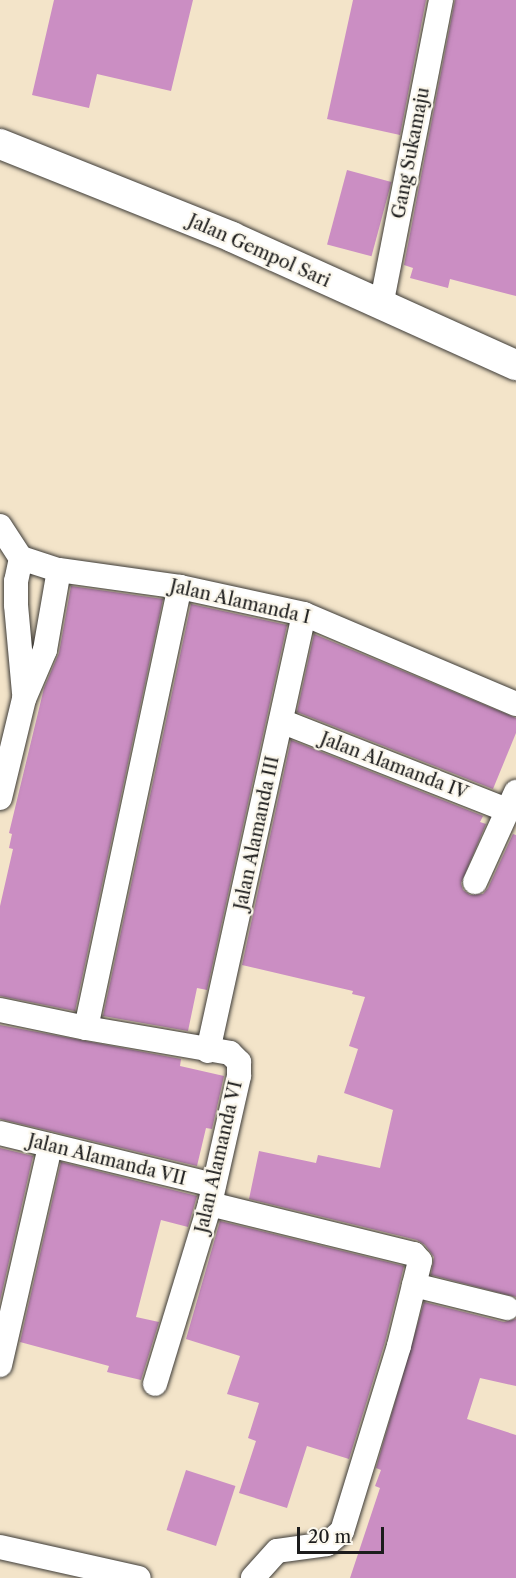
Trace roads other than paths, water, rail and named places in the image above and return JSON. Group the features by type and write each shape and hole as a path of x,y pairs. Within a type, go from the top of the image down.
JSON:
{"street":[{"name":"Gang Sukamaju","path":"381,306 441,0"},
{"name":"Jalan Gempol Sari","path":"0,144 232,237 516,365"},
{"path":"0,526 21,558 16,580 16,605 24,699"},
{"name":"Jalan Alamanda I","path":"21,558 59,570 180,587 304,614 516,704"},
{"path":"0,798 24,699 45,650 59,570"},
{"path":"86,1028 180,587"},
{"name":"Jalan Alamanda III","path":"208,1051 304,614"},
{"name":"Jalan Alamanda IV","path":"281,721 511,801"},
{"path":"475,882 511,801"},
{"name":"Jalan Alamanda VI","path":"0,1010 208,1051 230,1053 239,1062 239,1076 212,1195 155,1384"},
{"name":"Jalan Alamanda VII","path":"0,1133 418,1257 420,1264 399,1346 342,1531 327,1544 277,1551 253,1578"},
{"path":"0,1365 50,1146"},
{"path":"414,1285 507,1308"},
{"path":"0,1547 139,1578"}]}
